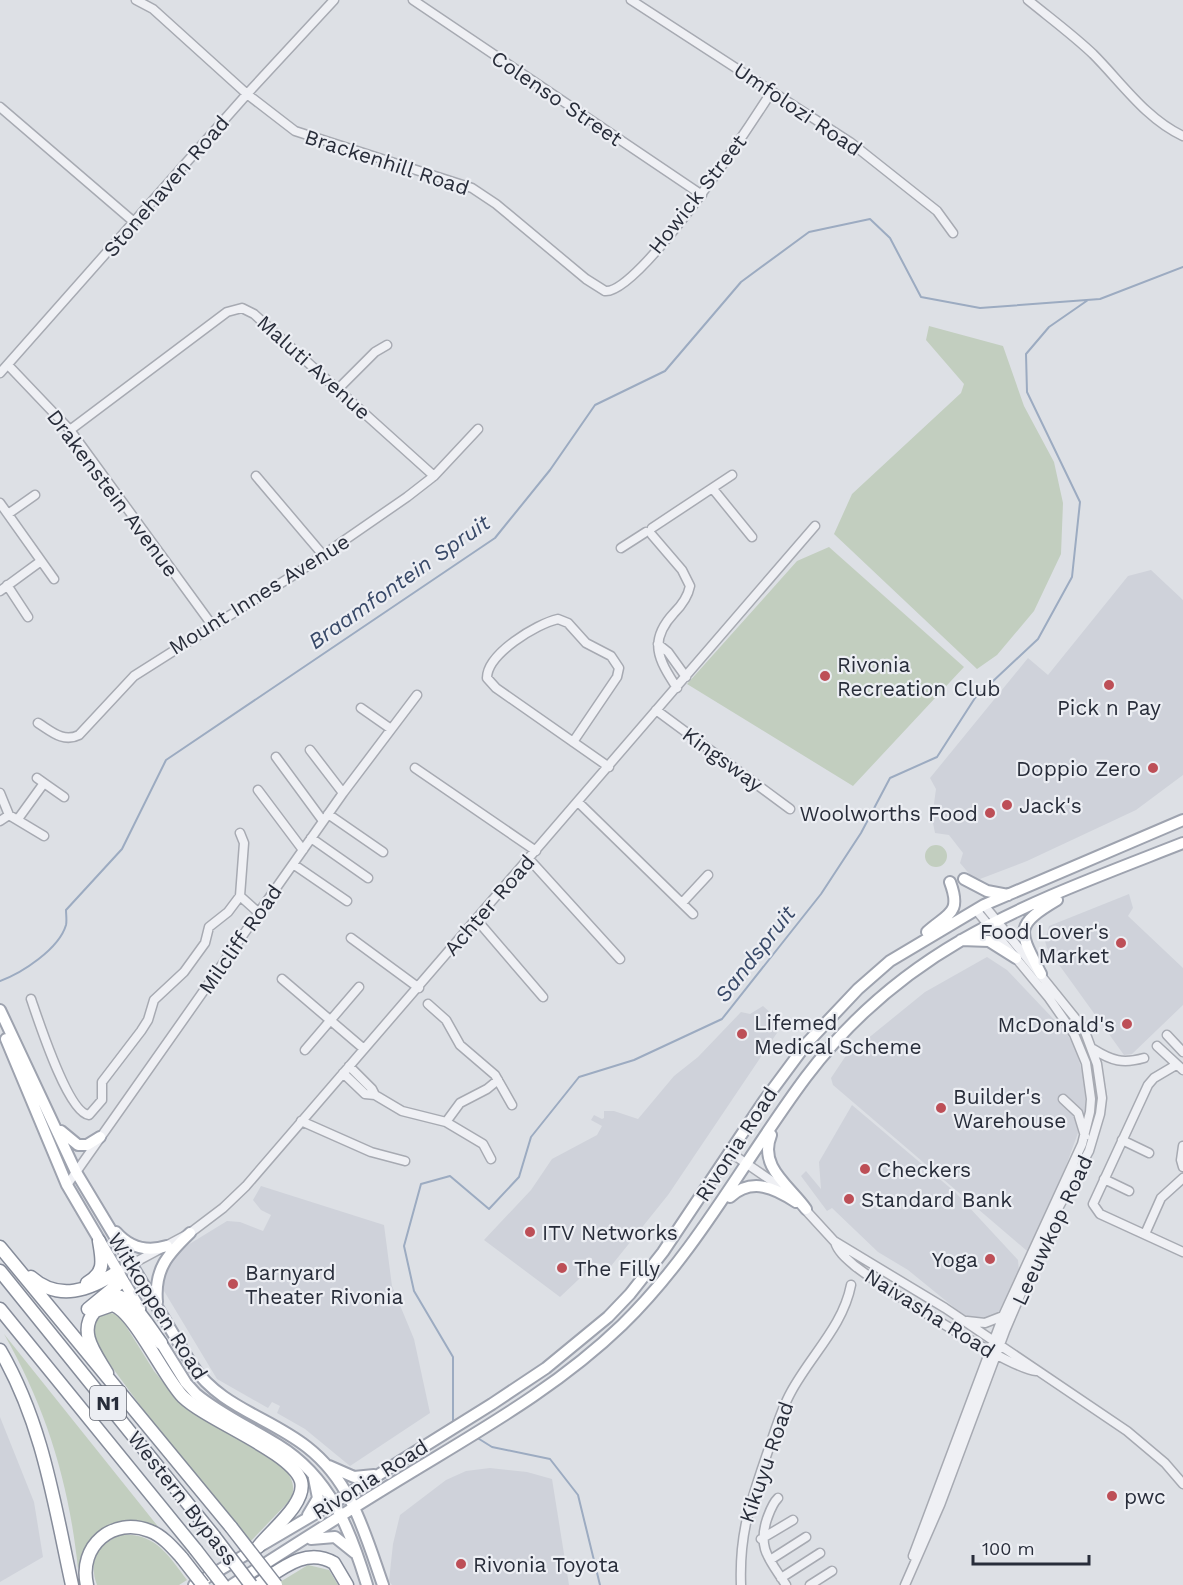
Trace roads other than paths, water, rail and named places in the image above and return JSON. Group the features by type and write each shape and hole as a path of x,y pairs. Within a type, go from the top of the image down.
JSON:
{"highway":[{"path":"69,1291 99,1274 102,1263 99,1241"},
{"path":"0,1247 38,1283 51,1289 69,1291 96,1286 119,1276"},
{"path":"0,1247 231,1527 276,1585"},
{"name":"Western Bypass","path":"0,1271 251,1585"},
{"path":"107,1373 86,1346 82,1334 87,1312 119,1276"},
{"path":"97,1300 111,1294 125,1299 161,1342"},
{"path":"117,1389 91,1345 88,1330 93,1313 110,1304 118,1306 126,1313 166,1376 187,1400 273,1453 295,1470 302,1485 299,1499 258,1547"},
{"name":"Western Bypass","path":"0,1309 223,1585"},
{"path":"0,1350 18,1380 35,1424 50,1475 72,1585"},
{"path":"87,1585 86,1565 92,1547 103,1535 129,1526 150,1531 160,1537 182,1558 203,1585"},
{"path":"257,1585 300,1558 314,1556 334,1563 347,1585"},
{"path":"66,1559 67,1585"}],"main road":[{"name":"Rivonia Road","path":"194,1585 335,1502 492,1404 572,1347 630,1294 663,1252 764,1101 807,1042 873,975 890,961 980,908 1183,820"},
{"name":"Rivonia Road","path":"232,1585 501,1418 554,1382 623,1324 655,1290 705,1227 793,1095 815,1066 874,1001 918,966 958,940 992,922 1183,843"},
{"path":"1041,974 1024,940 1027,921 1035,913 1094,878"},
{"path":"964,879 987,891 1008,895"},
{"path":"924,941 929,931 949,916 955,908 950,882"},
{"path":"958,940 989,941 1016,958"},
{"name":"Witkoppen Road","path":"0,1010 76,1172 192,1365 212,1390 301,1443 326,1464 356,1509 367,1534 383,1585"},
{"name":"Witkoppen Road","path":"0,1024 67,1185 119,1276 183,1379 196,1394 280,1446 311,1472 343,1516 360,1559 367,1585"},
{"path":"793,1095 771,1137 768,1156 776,1174 805,1209"},
{"path":"42,1100 62,1132 74,1144 85,1145 100,1137"},
{"path":"705,1227 732,1194 754,1185 778,1190 805,1209"},
{"path":"99,1211 120,1236 134,1245 150,1249 167,1246"},
{"path":"158,1306 157,1279 161,1265 190,1233"},
{"path":"326,1464 354,1477 379,1474"},
{"path":"304,1520 318,1498 318,1488 311,1472"},
{"path":"302,1541 322,1536 335,1537 348,1546 360,1559"}],"street":[{"name":"Brackenhill Road","path":"135,0 158,14 284,124 309,138 472,188 496,204 586,279 605,291 615,290"},
{"name":"Stonehaven Road","path":"0,373 247,94 334,0"},
{"name":"Colenso Street","path":"413,0 702,195"},
{"name":"Umfolozi Road","path":"631,0 850,142 945,218 953,233"},
{"path":"1028,0 1092,53 1146,110 1183,136"},
{"name":"Howick Street","path":"615,290 653,253 702,195 772,91"},
{"path":"0,107 134,222"},
{"name":"Maluti Avenue","path":"70,430 235,308 247,309 434,476"},
{"path":"338,389 375,352 387,345"},
{"name":"Drakenstein Avenue","path":"8,365 70,430 212,625"},
{"name":"Mount Innes Avenue","path":"38,723 61,737 79,735 134,676 323,555 434,476 478,429"},
{"path":"621,548 650,532 732,475"},
{"path":"256,476 323,555"},
{"path":"712,489 752,537"},
{"path":"8,514 35,495"},
{"path":"0,503 54,579"},
{"name":"Achter Road","path":"133,1266 190,1233 240,1192 815,526"},
{"path":"650,532 682,570 690,586 679,608 661,628 658,644 662,664 677,688"},
{"path":"28,617 4,588 41,561"},
{"path":"573,742 617,677 619,668 611,656 585,643 568,623 558,619 544,624 496,655 488,666 487,678 496,688 573,742 609,767"},
{"path":"658,644 686,677"},
{"name":"Milcliff Road","path":"67,1185 343,793 417,695"},
{"path":"361,708 392,729"},
{"name":"Kingsway","path":"656,710 790,808"},
{"path":"310,750 343,793"},
{"path":"276,757 326,817 383,852"},
{"path":"416,768 536,851"},
{"path":"18,819 40,781 64,797"},
{"path":"258,790 303,850"},
{"path":"0,793 9,814 44,836"},
{"path":"578,802 693,914"},
{"path":"0,821 9,814"},
{"path":"31,999 51,1055 79,1110 89,1115 102,1100 102,1082 148,1020 154,1000 187,969 206,943 209,927 228,912 240,896 244,843 240,833"},
{"path":"311,838 368,878"},
{"path":"529,860 621,959"},
{"path":"293,864 347,901"},
{"path":"682,903 708,875"},
{"path":"240,896 259,913"},
{"name":"Leeuwkop Road","path":"905,1585 938,1511 995,1349 1054,1216 1094,1139 1102,1098 1093,1049 1084,1029 1041,974 980,908"},
{"path":"476,919 543,997"},
{"name":"Leeuwkop Road","path":"992,922 1016,958 1061,1014 1082,1048 1091,1099 1085,1137 1003,1316 995,1349"},
{"path":"351,938 418,988"},
{"path":"282,979 364,1049"},
{"path":"305,1050 359,987"},
{"path":"428,1004 446,1020 460,1045 498,1080 512,1106"},
{"path":"1167,1035 1183,1052"},
{"path":"1157,1046 1179,1068 1154,1078 1148,1085 1093,1204 1096,1212 1183,1252"},
{"path":"1093,1049 1116,1062 1130,1062 1144,1058"},
{"path":"346,1070 365,1094 375,1095 402,1111 446,1122 485,1146 491,1159"},
{"path":"446,1122 460,1103 487,1089 498,1080"},
{"path":"1063,1099 1078,1113 1085,1137"},
{"path":"301,1121 371,1152 405,1161"},
{"path":"1122,1140 1149,1153"},
{"path":"1183,1146 1181,1160 1183,1167"},
{"name":"Naivasha Road","path":"731,1153 791,1194 834,1241 840,1252 855,1266 1036,1371 1127,1431 1149,1448 1181,1479"},
{"path":"1145,1234 1161,1198 1183,1178"},
{"path":"1104,1179 1129,1191"},
{"name":"Naivasha Road","path":"834,1241 958,1318 995,1349"},
{"path":"119,1276 133,1266"},
{"name":"Kikuyu Road","path":"741,1585 741,1547 744,1526 782,1410 791,1390 844,1312 851,1285"},
{"path":"958,1318 979,1323 1003,1316"},
{"path":"778,1498 770,1508 761,1539 770,1560 784,1581 820,1553"},
{"path":"761,1539 792,1520"},
{"path":"770,1560 806,1537"},
{"path":"810,1585 832,1571"}],"waterway":[{"name":"Braamfontein Spruit","path":"0,981 29,966 56,943 66,925 66,910 122,849 166,760 495,538 550,470 595,405 665,371 741,282 809,232 870,219 890,238 921,297 980,308 1100,299 1183,267"},
{"name":"Sandspruit","path":"453,1423 453,1357 414,1291 404,1246 421,1184 450,1176 489,1209 519,1177 531,1137 579,1077 634,1060 722,1019 821,894 861,833 890,778 937,757 975,698 1038,639 1072,577 1080,502 1027,392 1026,354 1049,327 1088,300"},
{"name":"Sandspruit","path":"476,1437 492,1447 550,1459 578,1495 600,1585"}],"place":[{"name":"Rivonia Recreation Club","path":"825,676"},
{"name":"Pick n Pay","path":"1109,685"},
{"name":"Doppio Zero","path":"1153,768"},
{"name":"Jack's","path":"1007,805"},
{"name":"Woolworths Food","path":"990,813"},
{"name":"Food Lover's Market","path":"1121,943"},
{"name":"McDonald's","path":"1127,1024"},
{"name":"Lifemed Medical Scheme","path":"742,1034"},
{"name":"Builder's Warehouse","path":"941,1108"},
{"name":"Checkers","path":"865,1169"},
{"name":"Standard Bank","path":"849,1199"},
{"name":"ITV Networks","path":"530,1232"},
{"name":"Yoga","path":"990,1259"},
{"name":"The Filly","path":"562,1268"},
{"name":"Barnyard Theater Rivonia","path":"233,1284"},
{"name":"pwc","path":"1112,1496"},
{"name":"Rivonia Toyota","path":"461,1564"}]}
